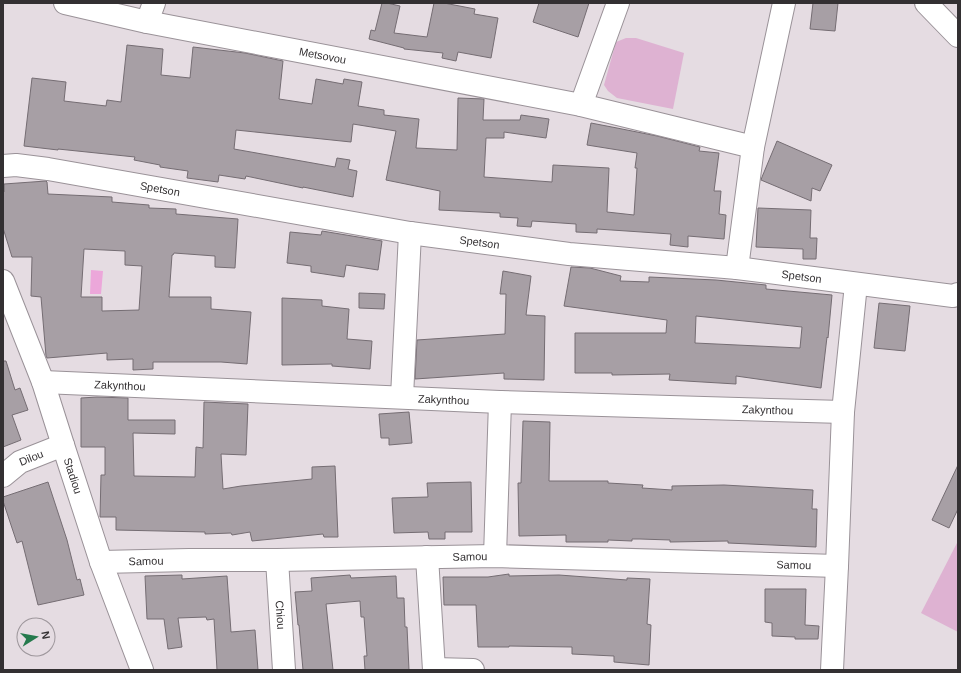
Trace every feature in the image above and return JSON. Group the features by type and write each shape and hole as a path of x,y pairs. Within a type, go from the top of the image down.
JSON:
{"street":[{"name":"Metsovou","path":"65,3 151,13 581,105 753,147"},
{"path":"581,105 618,3"},
{"path":"737,268 753,147 784,3"},
{"path":"926,3 958,36"},
{"name":"Spetson","path":"3,166 16,165 48,169 410,233 569,254 737,268 953,296 958,294"},
{"path":"402,397 410,233"},
{"name":"Stadiou","path":"3,281 43,382 62,445 101,562 142,670"},
{"path":"832,670 844,412 856,284"},
{"name":"Zakynthou","path":"43,382 500,402 844,412"},
{"path":"495,556 500,402"},
{"name":"Dilou","path":"3,476 20,462 62,445"},
{"name":"Samou","path":"101,562 495,556 838,566"},
{"path":"427,557 434,669 472,670"},
{"name":"Chiou","path":"277,560 284,670"}],"shaded area":[{"path":"626,38 636,38 684,53 673,109 617,98 608,91 604,85 616,42"},
{"path":"91,270 103,271 101,294 90,294"},
{"path":"958,541 958,632 921,613"}],"building":[{"path":"382,3 400,6 394,33 427,37 434,3 444,3 475,9 474,14 498,18 491,58 458,52 456,61 442,58 443,53 404,49 369,39 371,30 375,31"},
{"path":"539,3 589,3 578,37 533,22"},
{"path":"813,3 838,3 835,31 810,29"},
{"path":"127,45 163,49 161,75 190,78 193,47 245,53 283,61 279,99 312,104 316,79 343,84 344,79 362,82 358,106 384,110 384,115 419,119 416,148 457,150 458,98 484,99 483,120 520,120 521,115 549,119 546,138 504,132 504,138 486,138 484,177 552,182 553,165 609,168 607,212 634,215 637,168 635,168 637,153 587,145 591,123 657,136 700,147 699,151 719,153 714,191 721,191 719,214 726,215 724,239 688,236 688,247 670,245 671,234 597,229 597,233 576,232 576,224 532,221 531,227 517,226 518,218 500,217 500,213 439,210 440,191 386,180 396,131 353,124 351,142 236,130 234,149 335,167 337,158 350,160 348,169 357,171 353,197 246,176 245,179 219,175 218,182 187,178 188,171 160,167 160,165 134,160 135,157 24,146 32,78 66,82 64,101 106,106 107,100 121,102"},
{"path":"777,141 832,165 820,191 812,188 811,201 761,180"},
{"path":"46,181 48,194 112,197 112,202 149,205 149,208 176,209 176,214 238,219 235,268 215,267 215,256 174,253 172,255 169,297 211,297 211,309 251,312 247,364 221,362 153,362 153,369 133,370 133,359 107,360 107,353 47,358 41,297 31,296 32,257 12,257 3,228 4,184","holes":["84,249 125,251 125,265 142,266 139,310 102,311 102,297 81,297"]},
{"path":"758,208 811,210 810,238 817,238 816,259 803,259 803,249 756,247"},
{"path":"322,231 382,241 378,270 346,265 344,277 311,272 311,266 287,263 290,232 321,235"},
{"path":"571,267 590,268 621,276 620,281 649,282 649,277 716,280 766,285 766,289 832,295 821,388 736,376 736,384 669,380 670,374 612,375 612,373 575,373 575,333 666,333 667,320 564,306","holes":["696,316 802,327 800,348 695,343"]},
{"path":"503,271 531,276 526,315 545,316 544,380 504,379 504,373 415,379 417,340 505,334 506,294 500,294"},
{"path":"359,293 385,294 384,309 359,308"},
{"path":"282,298 322,300 322,306 349,309 347,339 372,341 370,369 332,366 332,364 282,365"},
{"path":"879,303 910,306 905,351 874,348"},
{"path":"3,361 6,361 15,390 20,388 28,410 12,415 21,440 3,447"},
{"path":"81,398 128,398 128,420 175,420 175,434 133,433 134,476 195,477 196,447 203,448 204,402 248,404 246,455 221,454 223,489 312,479 312,467 335,466 338,537 324,537 323,534 252,541 250,532 232,535 231,533 205,534 205,532 116,530 116,517 100,517 101,475 105,475 105,447 81,447"},
{"path":"409,412 412,443 389,445 389,438 381,438 379,414"},
{"path":"523,421 550,422 549,481 608,481 608,483 643,485 642,488 672,490 672,486 724,485 813,490 812,509 817,509 816,547 728,543 728,541 670,542 670,540 640,539 632,539 632,541 608,540 608,542 566,542 566,535 519,536 518,483 521,483"},
{"path":"958,465 958,509 949,528 932,520"},
{"path":"48,482 67,540 77,580 80,579 84,595 38,605 22,541 17,543 3,497"},
{"path":"471,482 472,532 445,532 445,539 429,539 428,532 394,533 392,498 428,497 427,483"},
{"path":"509,574 509,576 559,575 627,580 627,578 650,579 647,624 651,625 649,665 614,662 614,656 572,654 572,647 478,647 476,605 444,605 443,577 488,577"},
{"path":"182,575 182,579 227,576 231,632 255,630 258,670 217,670 214,619 207,620 206,617 178,618 182,647 168,649 164,619 147,619 145,576"},
{"path":"350,575 351,578 396,576 397,598 404,598 409,670 365,670 364,656 367,656 364,617 361,617 360,601 326,604 333,670 303,670 295,592 312,591 311,578"},
{"path":"765,589 806,589 805,625 819,626 818,639 795,639 795,637 772,636 772,623 765,622"}]}
